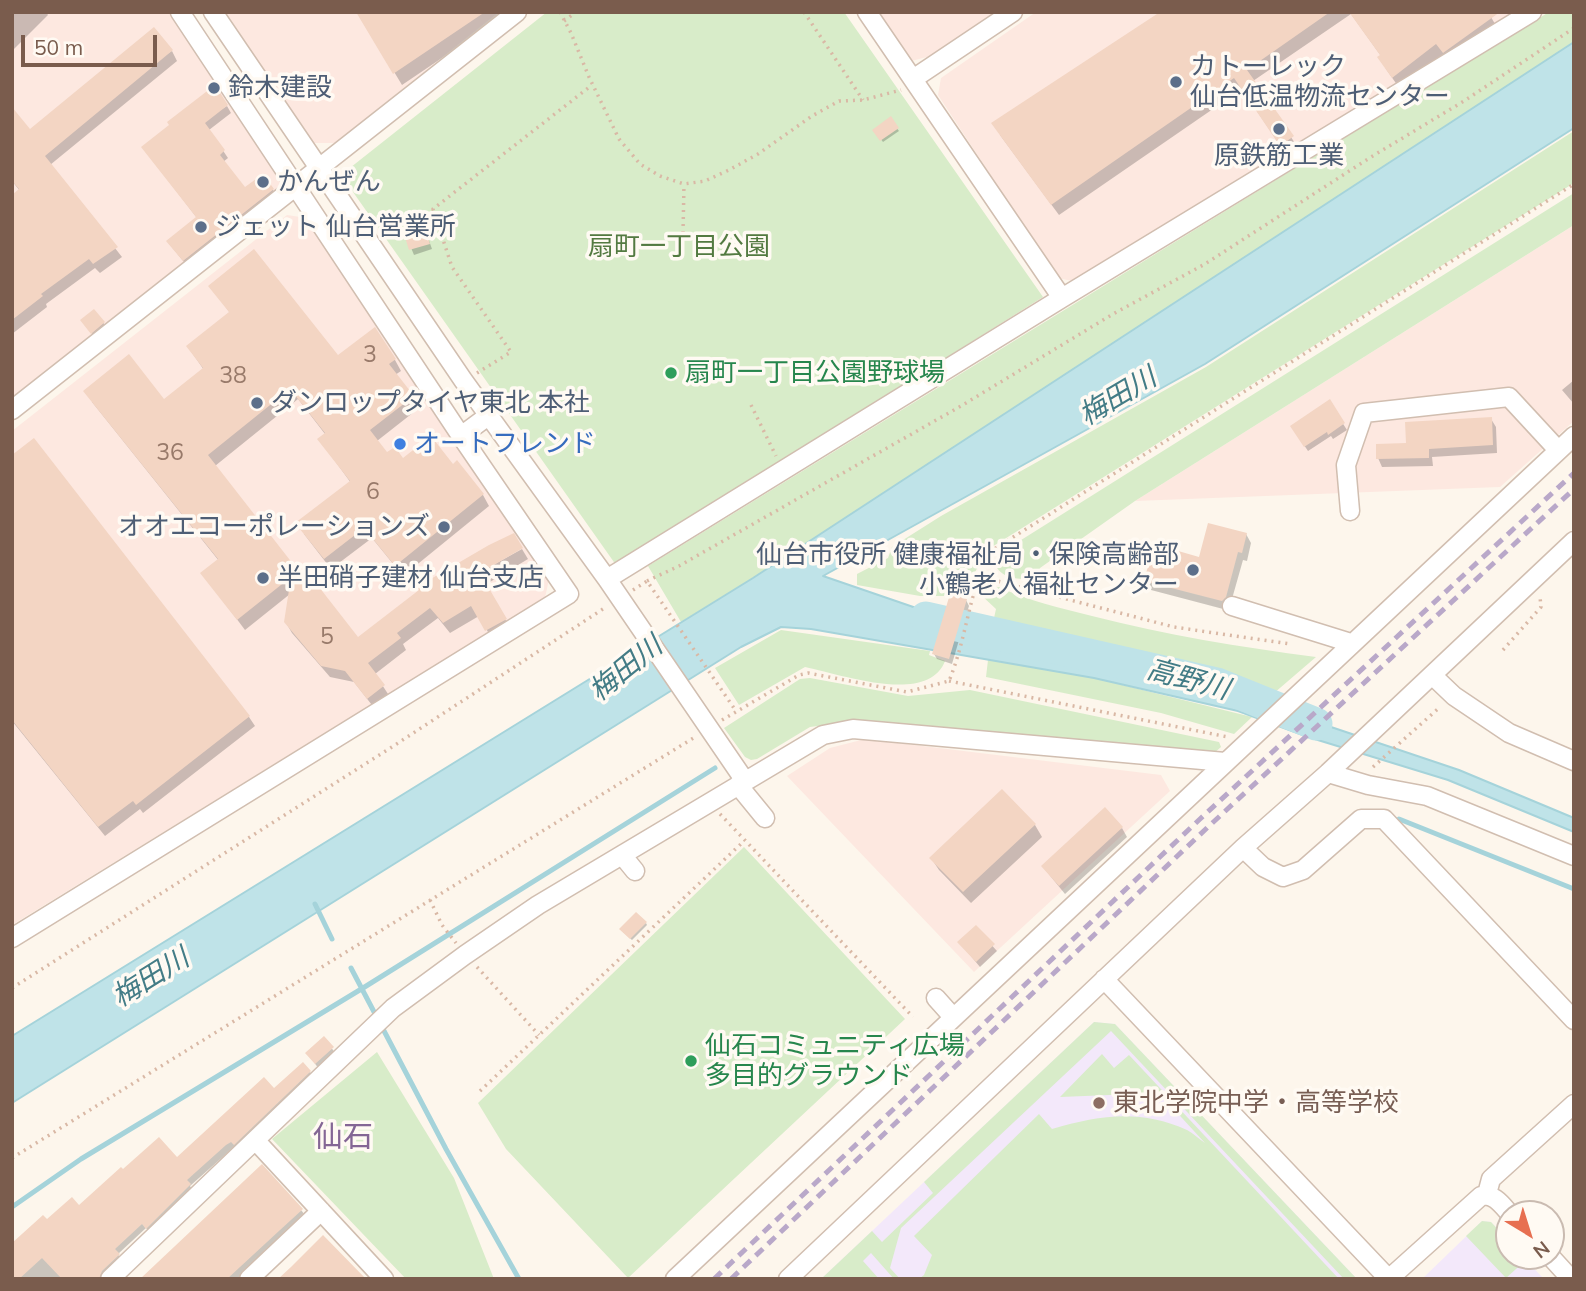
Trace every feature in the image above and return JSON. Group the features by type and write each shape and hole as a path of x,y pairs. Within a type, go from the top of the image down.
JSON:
{"street":[{"path":"12,938 569,594 180,12"},
{"path":"213,12 463,380 607,579 706,723 765,818"},
{"path":"12,410 517,12"},
{"path":"867,12 1062,298"},
{"path":"913,79 1013,12"},
{"path":"607,579 1532,12"},
{"path":"1350,511 1346,465 1364,412 1509,397 1558,450"},
{"path":"461,436 488,416"},
{"path":"675,1279 1574,436"},
{"path":"788,1279 1243,848 1328,773 1574,541"},
{"path":"1232,606 1351,643"},
{"path":"1432,675 1454,696 1509,733 1574,761"},
{"path":"110,1279 393,1008 538,905 823,735 853,729 1225,762"},
{"path":"1328,773 1368,785 1427,796 1574,856"},
{"path":"1243,848 1263,867 1283,877 1303,870 1361,819 1384,818 1574,1020"},
{"path":"622,855 635,871"},
{"path":"1104,979 1386,1276 1392,1276 1481,1196 1487,1194 1497,1200"},
{"path":"936,998 953,1017"},
{"path":"1487,1194 1491,1179 1504,1165 1574,1104"},
{"path":"256,1142 384,1279"},
{"path":"249,1279 321,1211"}],"path":[{"path":"560,12 619,139 640,164 660,176 684,184 705,181 729,170 839,101 863,100 899,92 913,79"},
{"path":"564,20 576,12"},
{"path":"804,12 863,100"},
{"path":"647,581 679,566 961,406 1113,314 1205,264 1464,102 1574,28"},
{"path":"463,380 511,352 452,267 433,209 593,85"},
{"path":"683,233 684,184"},
{"path":"949,681 956,665 978,576 988,554 1574,184"},
{"path":"751,405 783,470"},
{"path":"978,576 1174,627 1290,644"},
{"path":"1503,650 1541,607 1537,578"},
{"path":"651,588 736,711"},
{"path":"12,988 623,602"},
{"path":"12,1158 430,900 706,723 736,711 799,675 808,673 907,692 949,681 1251,737"},
{"path":"1369,771 1441,706"},
{"path":"709,802 913,1017"},
{"path":"480,1091 744,841"},
{"path":"430,900 442,925"},
{"path":"465,955 539,1035"}],"shaded area":[{"path":"12,12 169,12 283,178 276,193 12,399"},
{"path":"226,12 499,12 335,143 311,143"},
{"path":"878,12 997,12 935,55 911,61"},
{"path":"1036,12 1518,12 1077,282 1058,278 938,95 941,78"},
{"path":"287,215 307,218 549,579 545,598 12,925 12,431"},
{"path":"1574,225 1574,421 1500,487 1135,501"},
{"path":"865,739 1161,775 1170,791 974,972 787,776 830,748"},
{"name":"東北学院中学・高等学校","path":"1094,1022 1115,1024 1357,1279 821,1279"},
{"path":"1482,1221 1491,1222 1495,1226 1495,1270 1535,1270 1544,1279 1422,1279"}],"green space":[{"name":"扇町一丁目公園","path":"547,12 844,12 1043,297 616,565 341,175"},
{"path":"1549,12 1574,12 1574,42 753,578 681,622 648,566"},
{"path":"1574,131 1574,183 987,550 974,574 954,575 944,596 920,596 857,585 857,574 888,558 892,547 941,516 1206,367"},
{"path":"1574,193 1574,225 1135,501 1040,568 1037,579 1012,578 1002,573 994,563 1002,552"},
{"path":"999,587 1045,604 1148,629 1231,645 1316,657 1266,700 1221,682 992,627 996,609 981,595 986,589"},
{"path":"781,630 930,651 929,655 945,661 936,674 921,682 902,685 860,680 805,667 739,705 715,668"},
{"path":"988,660 1094,678 1252,717 1234,734 1161,713 986,677"},
{"path":"810,678 908,696 970,690 1219,742 1221,747 1213,754 864,720 810,727 757,759 745,757 724,728 800,679"},
{"name":"仙石コミュニティ広場 多目的グラウンド","path":"744,847 905,1019 628,1278 506,1149 478,1103"},
{"path":"1094,1022 1115,1024 1357,1279 1344,1279 1111,1031 901,1228 890,1268 900,1279 894,1279 871,1253 863,1261 879,1279 821,1279 872,1231 882,1242 933,1193 924,1182"},
{"path":"377,1052 454,1178 494,1279 406,1279 272,1139"},
{"name":"東北学院中学・高等学校","path":"1102,1054 1114,1068 1129,1055 1339,1279 919,1279 924,1275 932,1255 914,1236 1039,1114 1052,1129 1087,1120 1120,1116 1153,1119 1187,1130 1205,1143 1159,1093 1060,1097"},
{"path":"1482,1221 1491,1222 1495,1226 1495,1266 1466,1236"},
{"path":"1498,1270 1515,1270 1506,1278"}],"water":[{"name":"梅田川","path":"1574,42 1574,128 1205,364 823,576 1024,645 1206,685 1459,770 1574,818 1574,832 1448,780 1308,737 1238,711 1094,678 811,629 781,627 741,647 12,1103 12,1036 753,578"}],"building":[{"path":"356,12 485,12 393,74"},
{"path":"1160,12 1330,12 1247,70 1294,136 1280,146 1234,78 1051,205 991,123"},
{"path":"1349,12 1500,12 1443,53 1436,44 1392,78 1377,57 1380,55"},
{"path":"154,27 173,50 45,156 118,247 93,264 89,259 41,294 43,296 12,320 12,195 19,189 12,181 12,107 30,129"},
{"path":"215,85 228,105 205,123 225,150 220,155 245,187 263,174 274,189 183,261 166,241 196,217 141,147 169,125 167,122"},
{"path":"891,116 899,128 880,141 872,130"},
{"path":"424,224 430,244 409,250 403,231"},
{"path":"254,249 338,355 375,327 396,359 389,364 414,396 370,430 387,452 395,447 403,458 431,436 453,464 457,460 484,494 395,566 364,528 324,559 295,523 350,481 317,439 325,433 290,389 208,455 307,582 312,578 358,637 419,590 417,587 489,545 514,533 523,548 480,573 507,619 485,631 471,606 443,623 430,608 397,633 401,638 368,663 385,685 367,699 345,671 321,666 284,622 291,577 237,620 200,573 218,559 83,391 129,354 164,399 203,368 186,346 229,312 208,286"},
{"path":"94,309 105,322 91,334 80,320"},
{"path":"1330,399 1345,423 1304,447 1290,426"},
{"path":"1492,417 1493,445 1429,449 1429,458 1376,459 1376,444 1406,443 1405,422"},
{"path":"34,438 250,716 136,805 133,801 98,827 12,720 12,455"},
{"path":"1208,523 1247,533 1242,553 1238,552 1226,597 1222,601 1144,581 1154,544 1199,557"},
{"path":"950,594 967,599 949,659 932,654"},
{"path":"1002,789 1036,824 963,892 929,858"},
{"path":"1105,807 1123,827 1059,886 1041,866"},
{"path":"636,912 647,922 630,939 619,929"},
{"path":"976,925 995,944 976,962 957,942"},
{"path":"324,1036 334,1047 315,1064 305,1053"},
{"path":"303,1062 311,1071 234,1145 231,1142 226,1145 187,1180 191,1184 146,1229 142,1224 115,1249 120,1254 102,1271 99,1279 62,1279 42,1258 19,1279 12,1279 12,1243 43,1215 47,1219 72,1197 79,1205 159,1137 177,1157 264,1077 274,1088"},
{"path":"262,1164 303,1209 227,1279 140,1279"},
{"path":"323,1235 366,1279 278,1279 291,1267"}],"waterway":[{"name":"高野川","path":"926,618 1217,684 1316,724"},
{"path":"12,1207 81,1159 363,988 715,768"},
{"path":"1399,819 1574,889"},
{"path":"315,904 332,939"},
{"path":"351,968 446,1149 519,1279"}],"railway":[{"path":"714,1279 1200,819 1574,473"},
{"path":"731,1279 1208,827 1574,489"}],"place":[{"name":"カトーレック 仙台低温物流センター","path":"1176,82"},
{"name":"鈴木建設","path":"214,88"},
{"name":"原鉄筋工業","path":"1279,129"},
{"name":"かんぜん","path":"263,182"},
{"name":"ジェット 仙台営業所","path":"201,227"},
{"name":"扇町一丁目公園野球場","path":"671,373"},
{"name":"ダンロップタイヤ東北 本社","path":"257,403"},
{"name":"オートフレンド","path":"400,444"},
{"name":"オオエコーポレーションズ","path":"444,527"},
{"name":"仙台市役所 健康福祉局・保険高齢部 小鶴老人福祉センター","path":"1193,570"},
{"name":"半田硝子建材 仙台支店","path":"263,578"},
{"name":"仙石コミュニティ広場 多目的グラウンド","path":"691,1061"},
{"name":"東北学院中学・高等学校","path":"1099,1103"}],"district":[{"name":"仙石","path":"343,1138"}]}
